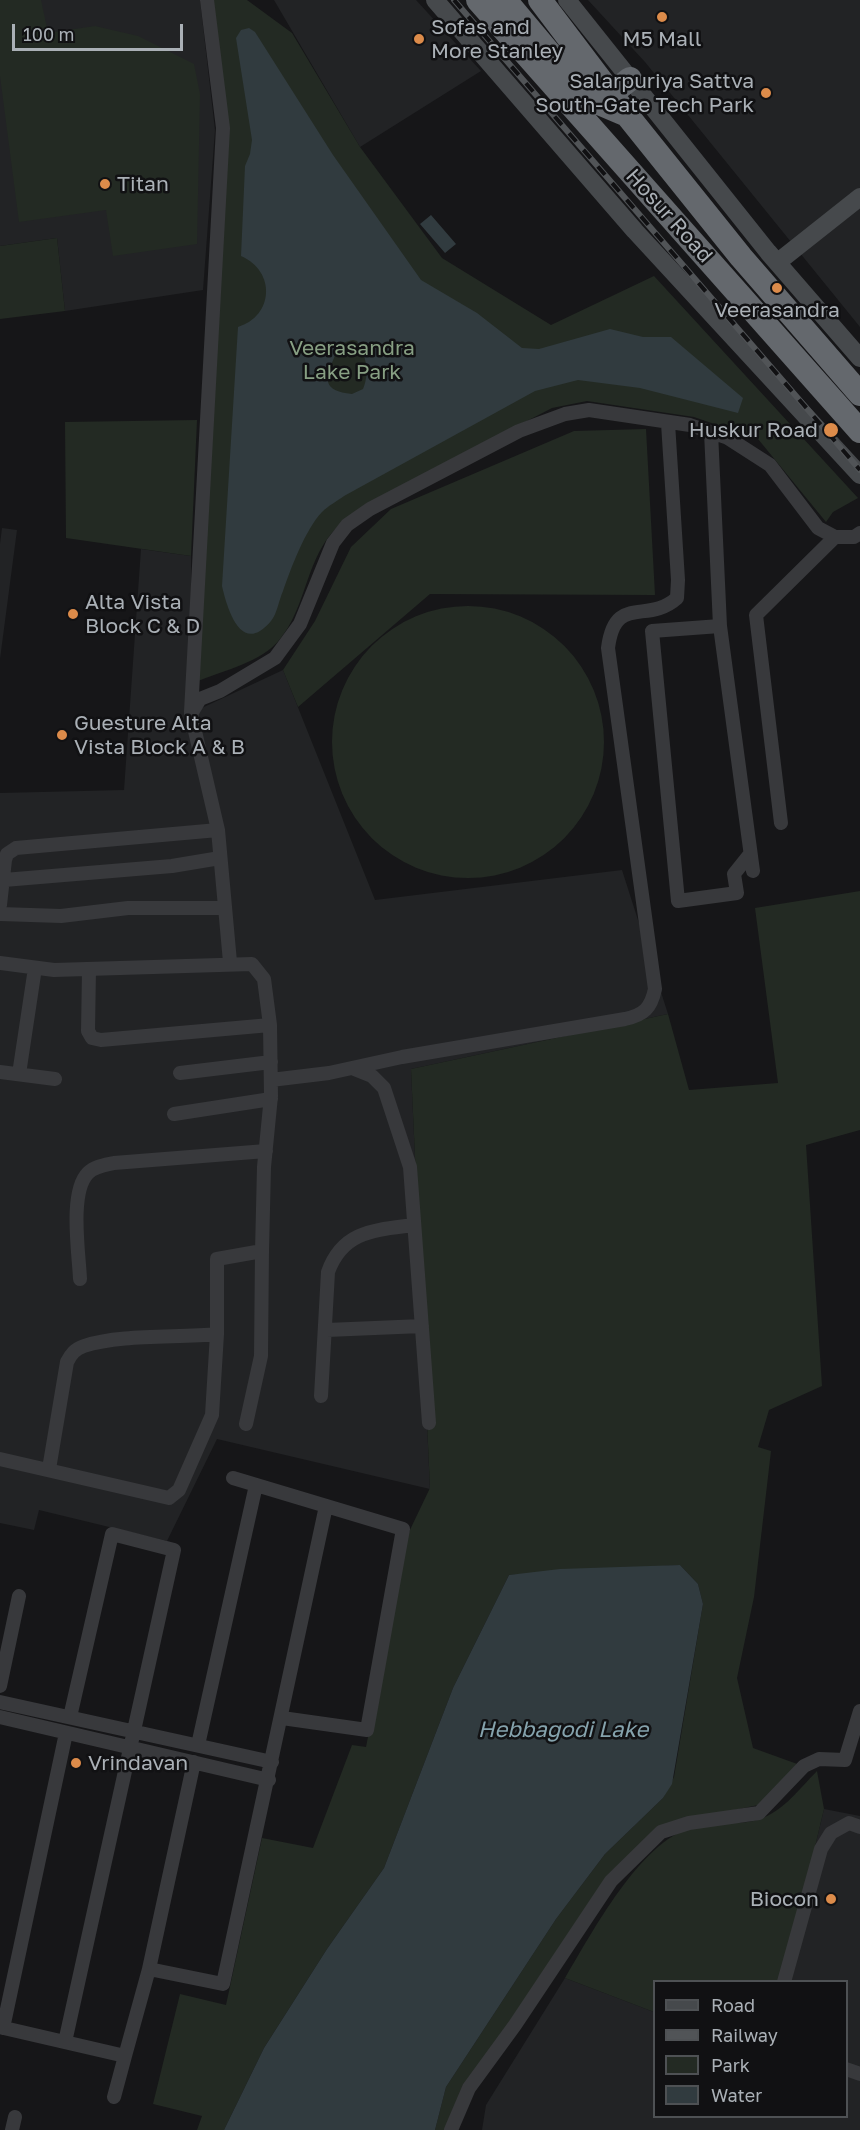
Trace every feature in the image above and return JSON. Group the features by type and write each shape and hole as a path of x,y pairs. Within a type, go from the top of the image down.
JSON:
{"highway":[{"name":"Hosur Road","path":"478,0 860,432"},
{"path":"505,0 587,98 627,115"},
{"name":"Hosur Road","path":"540,0 621,87 627,115 758,279 860,394"},
{"path":"739,294 758,279"}],"street":[{"path":"207,0 223,128 191,714 218,830 230,962"},
{"path":"435,0 635,231 860,475"},
{"path":"567,0 621,87 778,262 860,358"},
{"path":"778,262 860,197"},
{"path":"191,714 200,699 220,691 275,658 300,624 333,543 347,525 370,509 519,431 565,414 588,410 634,415 668,423 690,425 728,438 770,465 818,528 835,537 854,537 860,533"},
{"path":"271,1080 352,1068 402,1057 625,1019 646,1011 652,1002 654,989 608,648 611,627 620,616 666,608 677,598 678,580 668,423"},
{"path":"711,432 720,626 753,871"},
{"path":"781,823 756,615 835,537"},
{"path":"720,626 652,631 678,901 737,893 734,874 750,854"},
{"path":"0,905 7,854 22,846 218,830"},
{"path":"4,880 172,866 220,858"},
{"path":"0,914 61,916 128,908 224,908"},
{"path":"0,963 35,968 89,970 154,969 230,962 252,963 264,979 270,1024 271,1099 266,1151 262,1251 261,1356 246,1424"},
{"path":"19,1074 35,968"},
{"path":"89,970 88,1031 92,1038 100,1040 270,1024"},
{"path":"180,1073 271,1062"},
{"path":"352,1068 372,1076 384,1088 410,1167 429,1423"},
{"path":"0,1072 55,1079"},
{"path":"174,1114 271,1099"},
{"path":"80,1279 77,1213 81,1187 87,1174 98,1167 114,1164 266,1151"},
{"path":"321,1396 327,1330 328,1272 333,1257 342,1246 361,1235 374,1230 414,1225"},
{"path":"0,1460 49,1469 169,1498 179,1490 212,1415 217,1334 217,1259 262,1251"},
{"path":"327,1330 422,1326"},
{"path":"49,1469 67,1362 72,1353 84,1346 109,1341 217,1334"},
{"path":"233,1478 403,1529 367,1730 282,1718"},
{"path":"198,1745 256,1485"},
{"path":"149,1969 224,1984 326,1506"},
{"path":"65,2042 132,1748 174,1550 112,1533 70,1717"},
{"path":"0,1686 19,1596"},
{"path":"0,1702 272,1762"},
{"path":"451,2130 469,2088 515,2025 611,1881 661,1832 689,1823 759,1813 804,1766 819,1758 845,1760 860,1711"},
{"path":"0,1717 269,1780"},
{"path":"66,1732 1,2028 125,2056"},
{"path":"114,2097 149,1969 194,1762"},
{"path":"784,1980 820,1849 831,1833 849,1823 860,1827"}],"shaded area":[{"name":"Titan","path":"0,0 200,0 215,130 203,290 65,311 57,238 0,246"},
{"path":"274,0 416,0 481,71 360,147"},
{"path":"588,0 860,0 860,327 645,62"},
{"path":"2,528 17,530 0,659 0,544"},
{"path":"141,549 191,556 191,713 283,670 375,900 622,870 668,1014 411,1069 430,1489 217,1439 167,1541 39,1510 34,1530 0,1523 0,793 124,790"},
{"path":"824,1809 860,1816 860,2130 482,2130 486,2105 565,1978 653,2012 653,2118 848,2118 848,1980 783,1980"}],"green space":[{"name":"Titan","path":"0,0 41,0 48,33 95,26 138,36 194,64 200,94 197,244 113,256 106,210 19,222 0,76"},
{"name":"Veerasandra Lake Park","path":"213,0 247,0 292,33 360,147 442,258 551,325 654,276 858,498 833,512 826,522 758,439 694,417 587,401 552,408 365,505 353,514 336,529 322,547 293,617 280,639 263,654 198,681 225,194"},
{"path":"57,238 65,311 0,319 0,246"},
{"path":"197,420 191,556 66,538 65,422"},
{"path":"646,429 655,595 430,594 298,707 283,670 315,621 351,547 391,509 574,431"},
{"path":"468,606 495,609 520,616 544,629 564,646 581,666 594,690 601,715 604,742 601,769 594,794 581,818 564,838 544,855 520,868 495,875 468,878 441,875 416,868 392,855 372,838 355,818 342,794 335,769 332,742 335,715 342,690 355,666 372,646 392,629 416,616 441,609"},
{"path":"860,891 860,1130 806,1145 822,1386 769,1410 758,1447 771,1451 754,1597 737,1678 753,1748 800,1765 763,1804 668,1824 641,1844 447,2130 435,2130 446,2087 556,1919 605,1854 663,1798 674,1777 703,1604 698,1584 680,1565 509,1575 453,1688 384,1868 327,1949 264,2048 224,2130 197,2130 202,2116 153,2104 180,1994 226,2005 262,1838 313,1848 352,1745 366,1747 408,1534 430,1488 411,1069 668,1014 689,1090 778,1083 755,908"},
{"path":"817,1771 824,1809 783,1980 653,1980 653,2012 565,1978 603,1914 636,1869 654,1850 673,1836 693,1827 753,1821 781,1808"}],"water":[{"name":"Veerasandra Lake Park","path":"249,28 255,32 333,155 421,280 477,313 522,348 539,349 610,329 643,337 671,337 743,398 738,413 640,388 578,380 535,391 344,496 324,510 310,529 299,550 273,618 260,631 251,634 244,632 232,616 222,586 238,327 259,313 266,293 265,282 260,272 241,256 245,166 252,140 236,38 241,30","holes":["357,341 366,364 363,389 352,394 335,390 328,383 328,378 337,351 345,343"]},
{"path":"431,215 456,244 445,253 420,224"},
{"name":"Hebbagodi Lake","path":"680,1565 698,1584 703,1604 672,1784 663,1798 605,1854 556,1919 446,2087 435,2130 224,2130 264,2048 327,1949 384,1868 453,1688 509,1575 560,1569"}],"railway":[{"path":"454,0 860,470"}],"place":[{"name":"M5 Mall","path":"662,17"},
{"name":"Sofas and More Stanley","path":"419,39"},
{"name":"Salarpuriya Sattva South-Gate Tech Park","path":"766,93"},
{"name":"Titan","path":"105,184"},
{"name":"Veerasandra","path":"777,288"},
{"name":"Huskur Road","path":"831,430"},
{"name":"Alta Vista Block C & D","path":"73,614"},
{"name":"Guesture Alta Vista Block A & B","path":"62,735"},
{"name":"Vrindavan","path":"76,1763"},
{"name":"Biocon","path":"831,1899"}]}
